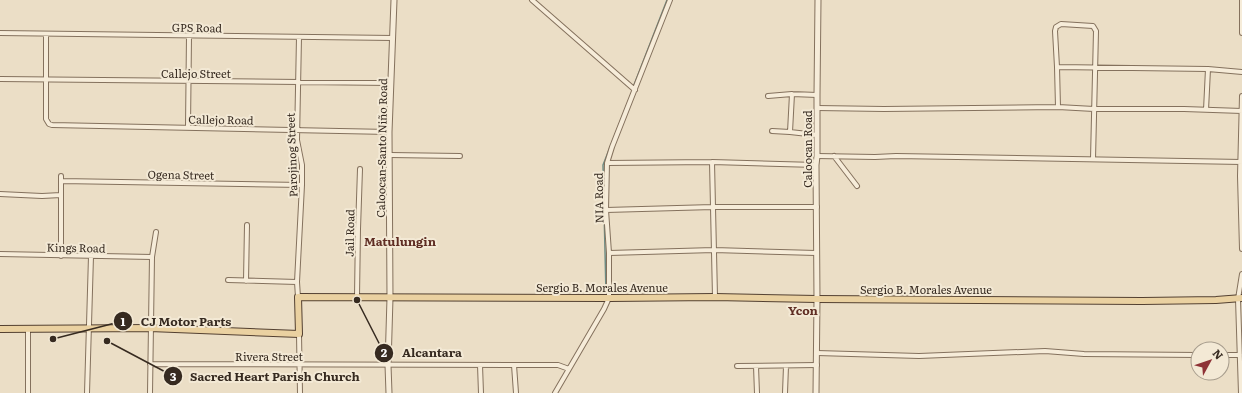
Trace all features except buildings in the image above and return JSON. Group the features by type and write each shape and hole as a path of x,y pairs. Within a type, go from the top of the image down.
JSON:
{"main road":[{"name":"Sergio B. Morales Avenue","path":"298,297 715,297 1196,301 1240,298"},
{"path":"0,329 150,328 299,334 298,297"}],"street":[{"name":"Caloocan-Santo Niño Road","path":"389,393 389,132 394,0"},
{"path":"532,0 635,90"},
{"name":"NIA Road","path":"555,393 567,368 604,309 609,298 609,254 606,210 607,163 670,0"},
{"name":"Caloocan Road","path":"816,393 818,0"},
{"path":"1242,0 1242,33"},
{"path":"1058,107 1056,27 1061,24 1093,26 1096,31 1093,159"},
{"name":"GPS Road","path":"0,33 393,38"},
{"path":"46,34 46,80"},
{"path":"188,127 190,36"},
{"name":"Parojinog Street","path":"298,297 297,282 302,186 302,165 298,148 297,130 299,37"},
{"path":"1057,67 1208,69 1242,72"},
{"path":"1206,110 1208,69"},
{"name":"Callejo Street","path":"0,79 391,83"},
{"name":"Callejo Road","path":"46,80 46,119 48,124 52,125 389,132"},
{"path":"768,96 792,94 817,95"},
{"path":"790,132 792,94"},
{"path":"1242,96 1242,249"},
{"path":"817,108 884,109 1058,107 1094,109 1242,111"},
{"path":"772,131 817,135"},
{"path":"390,155 460,156"},
{"path":"818,156 1241,161"},
{"path":"834,156 857,186"},
{"path":"607,163 712,162 816,165"},
{"path":"712,162 715,297"},
{"name":"Jail Road","path":"357,297 360,169"},
{"path":"60,176 61,256"},
{"name":"Ogena Street","path":"61,181 302,186"},
{"path":"0,194 42,196 61,195"},
{"path":"606,210 713,207 816,207"},
{"path":"246,281 247,225"},
{"path":"150,393 152,258 156,232"},
{"path":"609,254 714,250 816,253"},
{"name":"Kings Road","path":"0,254 152,258"},
{"path":"86,393 90,256"},
{"path":"1241,393 1240,298 1242,274"},
{"path":"228,280 297,282"},
{"path":"28,328 28,393"},
{"path":"299,334 300,393"},
{"path":"817,353 920,356 1045,351 1084,354 1190,355"},
{"path":"1230,355 1240,355"},
{"name":"Rivera Street","path":"150,364 558,365 567,368"},
{"path":"480,365 481,393"},
{"path":"514,365 516,393"},
{"path":"737,366 817,365"},
{"path":"756,366 757,393"},
{"path":"785,393 786,366"}],"waterway":[{"path":"634,85 667,0"},
{"path":"606,293 603,165 632,92"}],"place":[{"name":"Alcantara","path":"357,300"},
{"name":"CJ Motor Parts","path":"53,339"},
{"name":"Sacred Heart Parish Church","path":"107,341"}],"district":[{"name":"Matulungin","path":"400,241"},
{"name":"Ycon","path":"803,310"}]}
